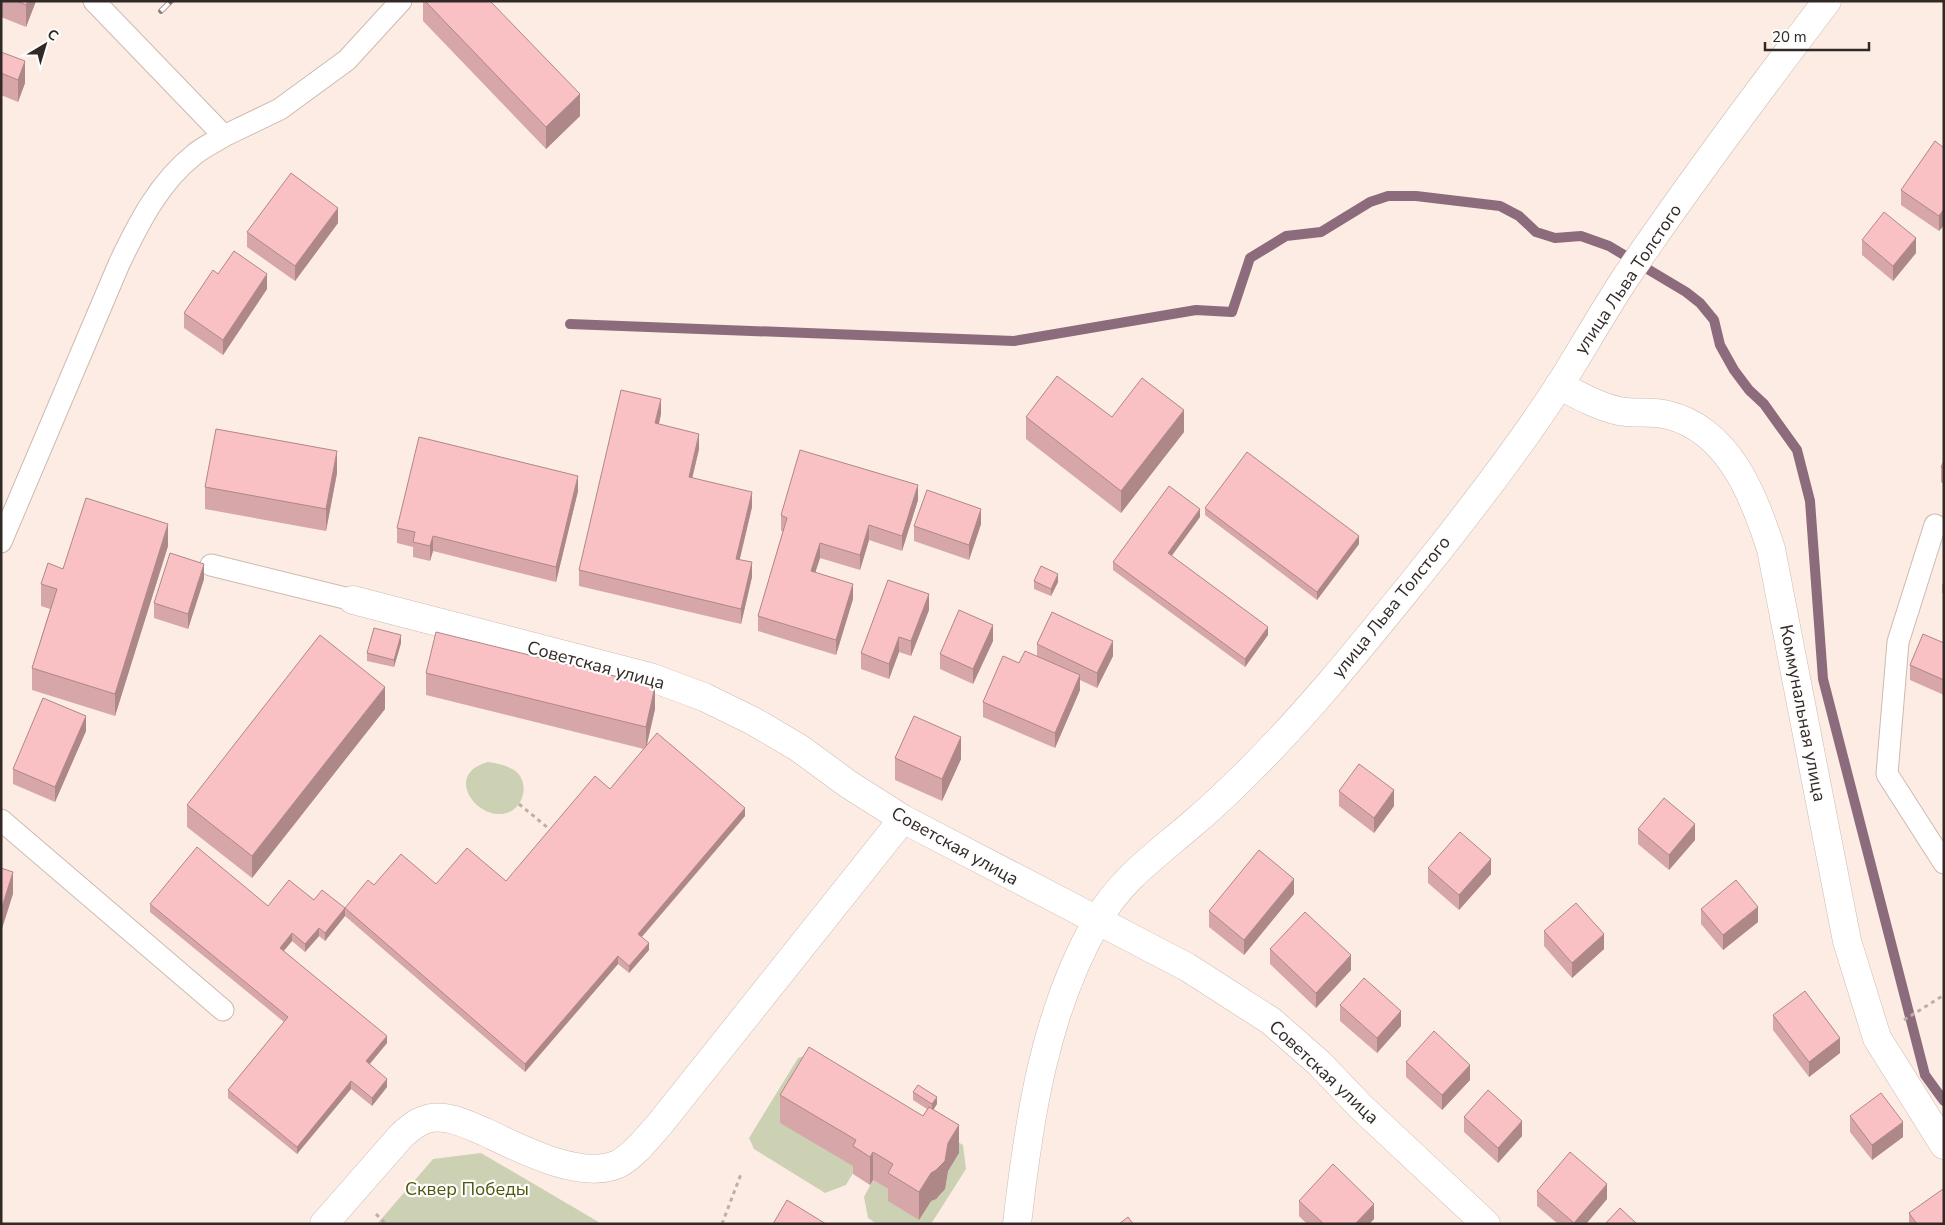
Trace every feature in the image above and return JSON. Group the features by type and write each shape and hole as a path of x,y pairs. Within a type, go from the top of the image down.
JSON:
{"street":[{"name":"улица Льва Толстого","path":"1017,1224 1029,1124 1042,1060 1059,1007 1097,921 1118,890 1150,857 1190,826 1289,731 1420,574 1501,468 1559,386 1623,282 1648,246 1758,92 1827,1"},
{"name":"Коммунальная улица","path":"1559,386 1611,409 1669,415 1698,428 1724,449 1759,509 1771,549 1847,941 1877,1038 1944,1145"},
{"name":"Советская улица","path":"353,600 650,677 704,697 752,721 783,739 903,819 1187,967 1271,1021 1319,1063 1361,1106 1486,1224"},
{"path":"324,1224 402,1135 416,1124 430,1118 445,1117 460,1121 540,1156 576,1167 599,1170 618,1164 632,1155 665,1118 903,819"}],"lane":[{"path":"94,1 224,136"},
{"path":"1,542 115,272 138,224 178,169 196,153 224,136 280,109 347,60 401,1"},
{"path":"1935,525 1898,642 1887,774 1944,863"},
{"path":"211,564 353,600"},
{"path":"1,820 223,1010"}],"path":[{"path":"519,804 554,833"},
{"path":"1898,1023 1944,995"},
{"path":"722,1224 741,1174"}],"green space":[{"path":"488,762 511,768 522,779 523,796 513,810 501,814 490,812 479,807 471,798 466,788 467,778 474,769"},
{"path":"810,1054 856,1168 846,1185 825,1193 754,1149 749,1138 798,1058"},
{"path":"847,1076 963,1145 966,1169 931,1224 877,1224 868,1218 864,1197 873,1180 893,1192 931,1201 936,1199 942,1192 948,1171 959,1153"},
{"name":"Сквер Победы","path":"481,1153 602,1224 377,1224 433,1159"}],"building":[{"path":"17,1 28,1 26,5"},
{"path":"425,1 490,1 580,94 546,127"},
{"path":"1,52 25,61 18,80 1,73"},
{"path":"1935,141 1944,148 1944,209 1939,216 1901,190"},
{"path":"291,173 338,208 295,266 247,232"},
{"path":"1884,212 1916,238 1893,266 1862,240"},
{"path":"234,251 267,274 223,340 184,313 213,270 218,274"},
{"path":"1057,376 1112,417 1142,378 1184,410 1121,491 1026,417"},
{"path":"621,390 661,399 655,423 699,434 689,477 752,492 736,559 752,562 741,609 579,570"},
{"path":"216,429 337,451 326,509 205,487"},
{"path":"419,437 578,476 556,567 433,536 430,546 413,542 415,532 397,528"},
{"path":"800,450 918,485 902,536 869,525 860,555 820,543 811,571 853,584 836,640 758,616 787,518 781,515"},
{"path":"1247,452 1359,536 1317,592 1205,508"},
{"path":"1169,486 1200,509 1168,553 1268,627 1245,659 1113,562"},
{"path":"927,490 981,509 969,545 914,526"},
{"path":"86,498 168,524 115,694 32,668 57,589 41,584 48,563 63,569"},
{"path":"170,553 204,564 188,614 154,603"},
{"path":"1041,566 1058,574 1051,589 1034,581"},
{"path":"888,580 929,594 911,641 899,637 889,664 861,653"},
{"path":"959,610 993,625 973,669 940,654"},
{"path":"1052,612 1113,641 1097,673 1037,644"},
{"path":"374,628 401,635 394,660 367,653"},
{"path":"436,632 655,686 646,727 426,673"},
{"path":"1923,634 1944,643 1944,680 1910,665"},
{"path":"320,635 385,687 252,856 187,805"},
{"path":"1025,651 1080,675 1055,733 983,702 1003,656 1019,663"},
{"path":"43,698 86,716 55,787 13,769"},
{"path":"914,716 961,737 942,779 895,758"},
{"path":"657,733 745,808 638,934 649,943 629,966 618,956 525,1064 345,908 368,880 374,885 401,854 436,884 467,848 506,881 595,776 610,789"},
{"path":"1359,764 1394,790 1374,818 1339,791"},
{"path":"1664,798 1695,824 1669,855 1638,829"},
{"path":"1460,832 1491,859 1459,895 1428,868"},
{"path":"197,847 268,906 289,880 314,900 322,890 345,908 325,933 319,928 305,944 292,933 280,948 387,1036 366,1061 387,1079 372,1098 351,1081 297,1147 228,1090 288,1017 150,904"},
{"path":"1259,850 1294,879 1244,940 1209,911"},
{"path":"1,868 13,872 1,910"},
{"path":"1736,880 1758,907 1723,935 1701,909"},
{"path":"1576,903 1604,934 1572,963 1544,931"},
{"path":"1305,912 1351,955 1316,993 1270,949"},
{"path":"1364,978 1401,1011 1377,1038 1340,1005"},
{"path":"1805,991 1840,1038 1809,1062 1773,1015"},
{"path":"1434,1031 1470,1065 1442,1095 1406,1062"},
{"path":"809,1047 923,1116 929,1107 959,1125 948,1143 945,1161 931,1173 919,1192 888,1173 893,1164 873,1152 870,1157 853,1146 856,1140 780,1095"},
{"path":"918,1085 937,1097 932,1104 913,1092"},
{"path":"1488,1090 1522,1121 1498,1148 1464,1117"},
{"path":"1881,1093 1903,1122 1872,1145 1850,1116"},
{"path":"1570,1152 1607,1184 1574,1223 1537,1191"},
{"path":"1333,1164 1374,1204 1355,1224 1324,1224 1299,1201"},
{"path":"1943,1189 1944,1224 1917,1224 1909,1213"},
{"path":"787,1200 826,1224 773,1224"},
{"path":"1620,1208 1637,1224 1605,1224"},
{"path":"1128,1217 1133,1224 1119,1224"}],"waterway":[{"path":"570,324 1014,341 1196,310 1232,312 1250,258 1286,236 1321,232 1370,202 1388,196 1416,196 1500,206 1519,216 1536,232 1555,238 1581,236 1609,246 1686,292 1700,303 1714,320 1720,345 1734,370 1749,390 1764,404 1797,450 1810,501 1823,679 1925,1075 1944,1101"}],"railway":[{"path":"161,11 171,1"}]}
